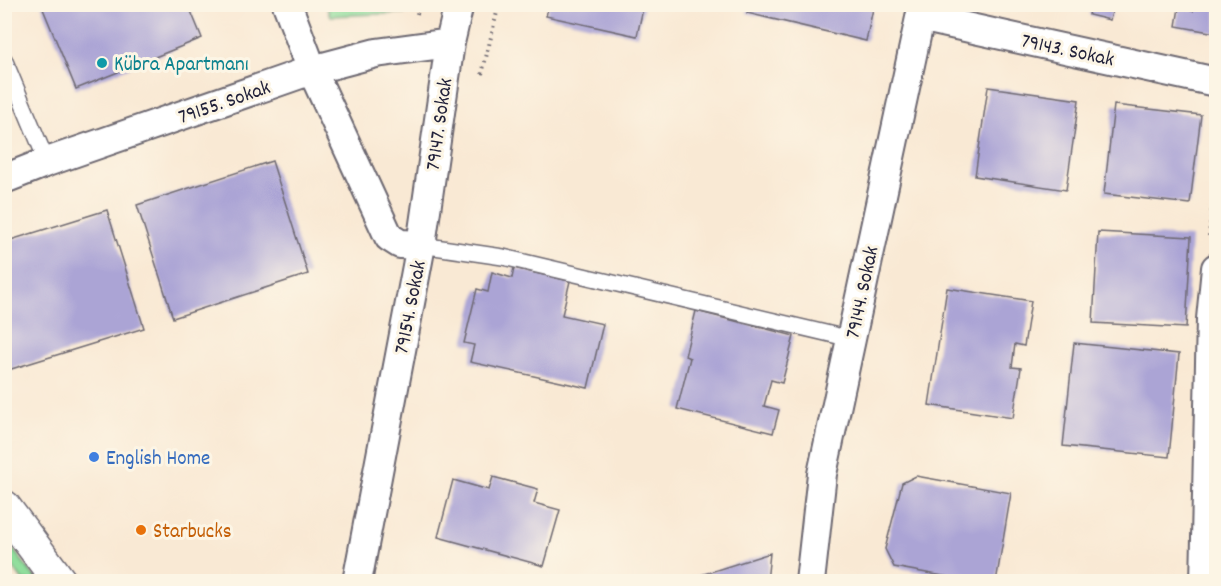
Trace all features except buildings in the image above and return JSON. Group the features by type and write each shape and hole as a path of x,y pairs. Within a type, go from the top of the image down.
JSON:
{"main road":[{"path":"4,507 60,582"}],"street":[{"name":"79154. Sokak","path":"287,4 312,70 389,237 400,244 421,245 357,582"},
{"name":"79147. Sokak","path":"421,245 450,43 459,4"},
{"name":"79143. Sokak","path":"922,11 1216,82"},
{"name":"79144. Sokak","path":"810,582 822,474 922,11"},
{"name":"79155. Sokak","path":"4,179 312,70 376,53 450,43"},
{"path":"1205,582 1216,268"}],"lane":[{"path":"4,59 47,162"},
{"path":"421,245 503,257 850,339"}],"green space":[{"path":"326,4 406,5 404,13 330,16"},
{"path":"5,539 38,581 23,581 5,556"}],"place":[{"name":"Kübra Apartmanı","path":"102,63"},
{"name":"English Home","path":"94,457"},
{"name":"Starbucks","path":"141,530"}]}
